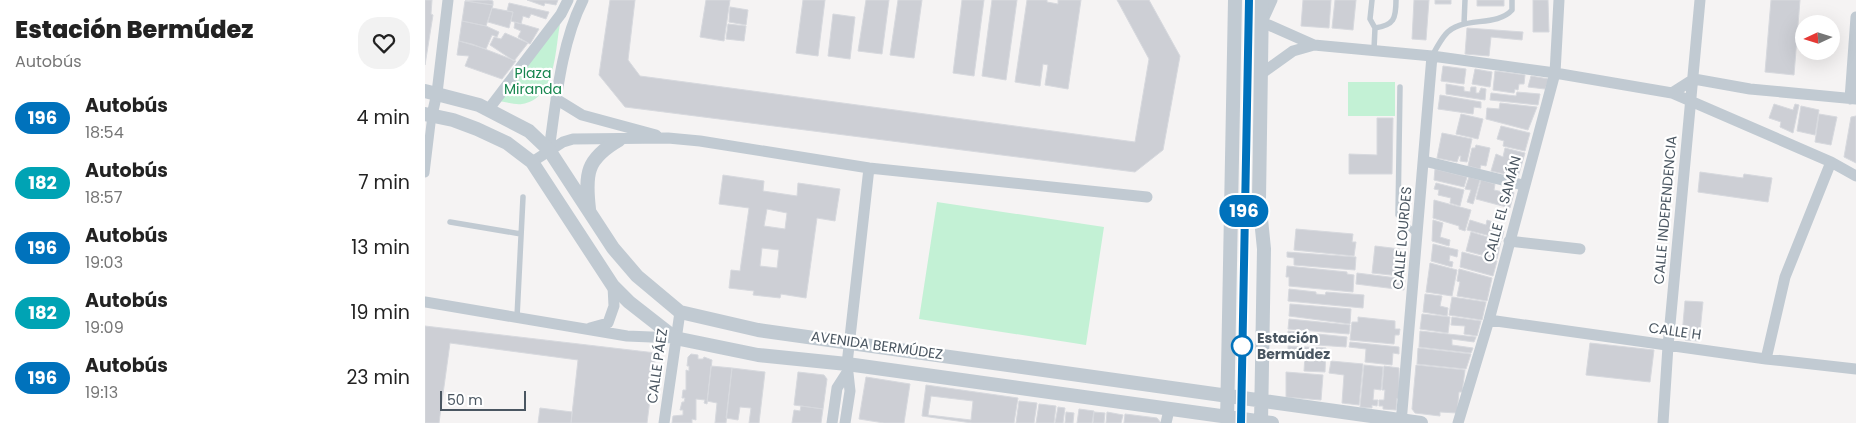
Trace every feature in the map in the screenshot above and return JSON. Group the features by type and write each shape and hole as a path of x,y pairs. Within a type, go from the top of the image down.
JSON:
{"street":[{"path":"425,173 428,114 448,0"},
{"path":"488,110 561,14 568,0"},
{"path":"549,150 556,99 573,20 583,0"},
{"path":"1234,421 1235,0"},
{"path":"1262,0 1259,199 1264,249 1261,399 1265,422"},
{"path":"1262,22 1272,0"},
{"name":"CALLE EL SAMÁN","path":"1458,423 1489,320 1523,185 1555,73 1559,0"},
{"name":"CALLE INDEPENDENCIA","path":"1663,423 1668,346 1700,0"},
{"path":"561,14 573,20"},
{"path":"1672,93 1693,79 1750,89 1853,99 1856,17"},
{"path":"1262,22 1314,46"},
{"path":"1261,74 1293,51 1314,46 1432,56 1555,73 1672,93 1831,162 1856,176"},
{"name":"CALLE LOURDES","path":"1401,422 1432,56"},
{"name":"AVENIDA BERMÚDEZ","path":"431,92 488,110 529,131 549,150 613,248 637,276 680,312 758,330 850,341 1234,395 1401,422 1421,423"},
{"path":"556,99 582,115 668,138 869,168 1147,198"},
{"name":"AVENIDA BERMÚDEZ","path":"428,114 469,126 507,143 532,162 613,286 629,302 675,338 758,356 1167,416 1265,422"},
{"path":"532,162 563,142 573,139 668,138"},
{"path":"589,212 586,182 591,166 602,152 619,140"},
{"path":"1424,161 1523,185"},
{"path":"1766,359 1785,277 1831,162"},
{"path":"845,423 850,391 847,369 869,168"},
{"path":"1509,241 1579,249"},
{"path":"590,328 608,323 614,306 613,286"},
{"path":"425,302 590,328 627,336 675,338"},
{"name":"CALLE PÁEZ","path":"664,423 680,312"},
{"name":"CALLE H","path":"1489,320 1668,346 1856,370"},
{"path":"832,423 837,388 847,369"}],"lane":[{"path":"1234,395 1249,0"},
{"path":"1372,0 1370,18 1375,28 1374,50"},
{"path":"1375,28 1387,26 1393,20 1396,13 1396,0"},
{"path":"1464,24 1465,0"},
{"path":"1432,56 1445,33 1464,24 1500,18 1511,10 1512,0"},
{"path":"1400,87 1398,215 1417,237"},
{"path":"517,317 523,197"},
{"path":"450,222 521,234"}],"green space":[{"name":"Plaza Miranda","path":"560,24 552,72 542,93 533,100 522,104 499,101"},
{"path":"1348,82 1395,82 1395,116 1348,116"},
{"path":"937,202 1104,227 1086,345 919,319"}],"building":[{"path":"425,0 432,0 431,14 433,15 425,65"},
{"path":"527,0 558,0 556,5 545,3 544,6"},
{"path":"610,0 635,0 628,60 640,76 1135,142 1149,59 1117,0 1149,0 1180,56 1163,150 1135,172 625,107 599,75"},
{"path":"706,0 730,0 724,41 700,37"},
{"path":"803,0 825,0 818,56 796,53"},
{"path":"866,0 889,0 882,54 858,51"},
{"path":"898,0 922,0 914,58 890,55"},
{"path":"962,0 984,0 974,76 953,73"},
{"path":"992,0 1017,0 1006,80 982,76"},
{"path":"1027,0 1047,0 1047,2 1058,4 1058,0 1081,0 1068,89 1045,85 1048,65 1043,64 1040,86 1015,82"},
{"path":"1303,0 1331,0 1329,28 1301,26"},
{"path":"1335,0 1356,0 1353,30 1332,28"},
{"path":"1414,0 1429,0 1426,40 1412,39"},
{"path":"1435,0 1451,0 1451,4 1435,4"},
{"path":"1477,0 1504,0 1504,6 1477,6"},
{"path":"1533,0 1548,0 1549,32 1533,32"},
{"path":"1771,0 1800,0 1799,15 1795,15 1794,75 1765,72"},
{"path":"465,1 493,1 493,5"},
{"path":"465,1 493,5 486,26 462,21"},
{"path":"509,3 549,12 546,19 531,14 529,18 523,16 521,24 511,21 513,12 507,11"},
{"path":"730,7 748,10 746,25 729,22"},
{"path":"492,8 513,12 509,28 488,22"},
{"path":"833,14 855,17 850,59 828,56"},
{"path":"462,21 486,26 499,32 497,37 492,35 486,49 459,41"},
{"path":"515,22 539,29 530,44 518,37 521,31 514,28"},
{"path":"728,24 746,26 744,41 726,39"},
{"path":"1467,28 1523,32 1522,40 1491,37 1489,56 1465,54"},
{"path":"505,33 528,43 514,61 490,45 494,37 501,39"},
{"path":"459,41 516,61 502,79 465,66 469,56 457,55"},
{"path":"1443,66 1466,69 1464,84 1441,81"},
{"path":"1475,69 1492,72 1490,87 1472,84"},
{"path":"1495,71 1525,75 1524,84 1519,84 1518,90 1515,89 1514,93 1493,90"},
{"path":"1531,76 1549,79 1545,89 1528,87"},
{"path":"1446,84 1464,87 1464,91 1470,92 1471,87 1476,87 1476,93 1479,93 1481,88 1486,89 1485,100 1446,94"},
{"path":"1517,92 1540,94 1538,105 1490,100 1491,93 1516,96"},
{"path":"1440,95 1481,102 1481,108 1474,107 1473,114 1438,109"},
{"path":"1500,103 1537,107 1528,130 1486,119 1487,108 1499,109"},
{"path":"1774,104 1793,110 1795,104 1799,105 1793,133 1780,127 1781,122 1769,118"},
{"path":"1801,106 1819,110 1815,135 1797,131"},
{"path":"1461,114 1483,119 1478,139 1456,134"},
{"path":"1819,114 1837,117 1831,145 1815,142"},
{"path":"1856,116 1856,163 1844,157 1851,117"},
{"path":"1377,118 1393,118 1392,174 1349,174 1349,154 1377,155"},
{"path":"1501,126 1530,133 1525,151 1503,146 1504,141 1497,139"},
{"path":"1442,133 1472,139 1467,162 1460,161 1461,156 1459,156 1457,162 1437,158"},
{"path":"1476,145 1490,148 1486,166 1481,165 1480,169 1468,166 1472,148 1475,148"},
{"path":"1505,148 1525,153 1518,177 1491,171 1496,154 1503,157"},
{"path":"1435,169 1467,177 1464,187 1434,180"},
{"path":"1700,172 1743,178 1744,174 1772,178 1768,202 1698,192"},
{"path":"723,175 764,181 763,191 797,196 798,183 840,189 835,221 817,218 806,298 781,294 780,298 753,295 754,291 729,288 731,270 740,271 749,208 719,204","holes":["767,209 787,213 785,229 764,226","762,248 779,250 777,268 760,266"]},
{"path":"1469,177 1480,180 1473,204 1467,202 1471,190 1465,189"},
{"path":"1481,180 1495,184 1494,190 1503,192 1504,186 1511,188 1514,193 1510,208 1476,199"},
{"path":"1436,183 1464,190 1460,206 1450,203 1451,198 1438,195 1439,190 1434,189"},
{"path":"1434,200 1471,210 1465,231 1459,229 1459,226 1433,218"},
{"path":"1433,220 1443,223 1440,237 1450,240 1449,246 1432,241"},
{"path":"1470,220 1486,225 1487,220 1493,222 1492,228 1504,231 1502,239 1467,230"},
{"path":"1296,229 1353,234 1352,242 1356,242 1354,256 1294,250"},
{"path":"1471,232 1501,241 1497,259 1466,251"},
{"path":"1433,244 1458,250 1457,257 1450,255 1449,261 1453,262 1452,267 1431,261"},
{"path":"1375,246 1400,249 1397,270 1400,271 1400,276 1372,273"},
{"path":"1287,252 1356,257 1355,270 1294,265 1294,258 1287,257"},
{"path":"1462,252 1497,261 1493,276 1460,267"},
{"path":"1430,263 1457,270 1452,296 1426,292"},
{"path":"1287,266 1347,272 1347,274 1354,275 1353,292 1289,286 1289,277 1286,277"},
{"path":"1459,269 1492,278 1487,301 1457,296 1460,282 1457,281"},
{"path":"1357,273 1405,279 1404,290 1356,284"},
{"path":"1289,289 1325,295 1326,292 1364,295 1363,308 1288,301"},
{"path":"1425,294 1442,296 1440,306 1448,308 1447,316 1423,312"},
{"path":"1452,297 1486,302 1482,320 1449,315"},
{"path":"1685,301 1703,302 1699,341 1685,340 1682,335"},
{"path":"1290,304 1351,309 1350,324 1289,316"},
{"path":"1422,314 1450,317 1448,333 1420,329"},
{"path":"1358,317 1395,321 1395,329 1400,329 1399,335 1395,335 1394,344 1350,340 1352,322 1358,322"},
{"path":"1452,317 1481,321 1477,336 1464,334 1465,326 1451,325"},
{"path":"1289,319 1350,325 1349,334 1288,329"},
{"path":"425,326 656,353 647,423 571,423 578,360 450,343 439,423 425,423"},
{"path":"1288,331 1347,337 1346,347 1288,343"},
{"path":"1420,331 1476,337 1474,342 1452,339 1452,345 1473,348 1471,353 1419,347"},
{"path":"1350,342 1399,347 1399,354 1393,353 1392,365 1365,362 1366,349 1349,347"},
{"path":"1590,343 1654,350 1650,382 1586,375"},
{"path":"1288,346 1326,348 1325,372 1304,371 1305,355 1288,354"},
{"path":"1418,348 1471,354 1466,369 1417,364"},
{"path":"691,354 698,355 698,359 703,359 704,357 712,360 707,404 704,403 705,400 696,399 696,420 692,419 692,423 672,423 673,416 683,415 683,410 680,410 685,398 682,398 683,390 686,390 686,370 689,371 689,366 687,366 688,357"},
{"path":"1331,361 1363,364 1359,405 1342,403 1344,375 1329,373"},
{"path":"1364,365 1383,367 1381,390 1374,389 1373,400 1378,400 1377,406 1372,405 1372,408 1360,407"},
{"path":"1416,365 1465,370 1462,392 1459,392 1457,413 1440,412 1440,416 1415,413 1412,409"},
{"path":"711,366 732,368 726,423 715,423 717,403 707,401"},
{"path":"1384,366 1399,368 1399,399 1397,398 1396,410 1383,409 1383,406 1379,406 1379,400 1384,400 1385,390 1382,390"},
{"path":"732,368 765,372 759,423 749,423 751,408 740,407 738,420 726,418"},
{"path":"798,372 824,375 827,379 823,409 794,405"},
{"path":"1286,372 1323,375 1321,400 1286,397"},
{"path":"866,377 910,384 904,423 884,423 859,419"},
{"path":"926,385 1018,398 1014,423 972,423 922,416"},
{"path":"931,396 973,401 971,420 928,415"},
{"path":"1019,401 1037,403 1034,423 1016,423"},
{"path":"1039,404 1056,406 1054,423 1036,423"},
{"path":"801,406 823,409 821,423 792,423 794,410 800,411"},
{"path":"1058,407 1065,408 1063,423 1055,423"},
{"path":"540,408 572,412 571,423 538,423"},
{"path":"1079,409 1094,411 1092,423 1077,423"},
{"path":"1066,412 1074,413 1073,423 1065,423"},
{"path":"1094,412 1105,413 1104,423 1093,423"},
{"path":"1107,412 1123,415 1121,423 1106,423"},
{"path":"1125,414 1157,418 1161,423 1124,423"}],"bus line":[{"name":"196","path":"1241,423 1249,0"}],"place":[{"name":"Estación Bermúdez","path":"1242,346"}]}
